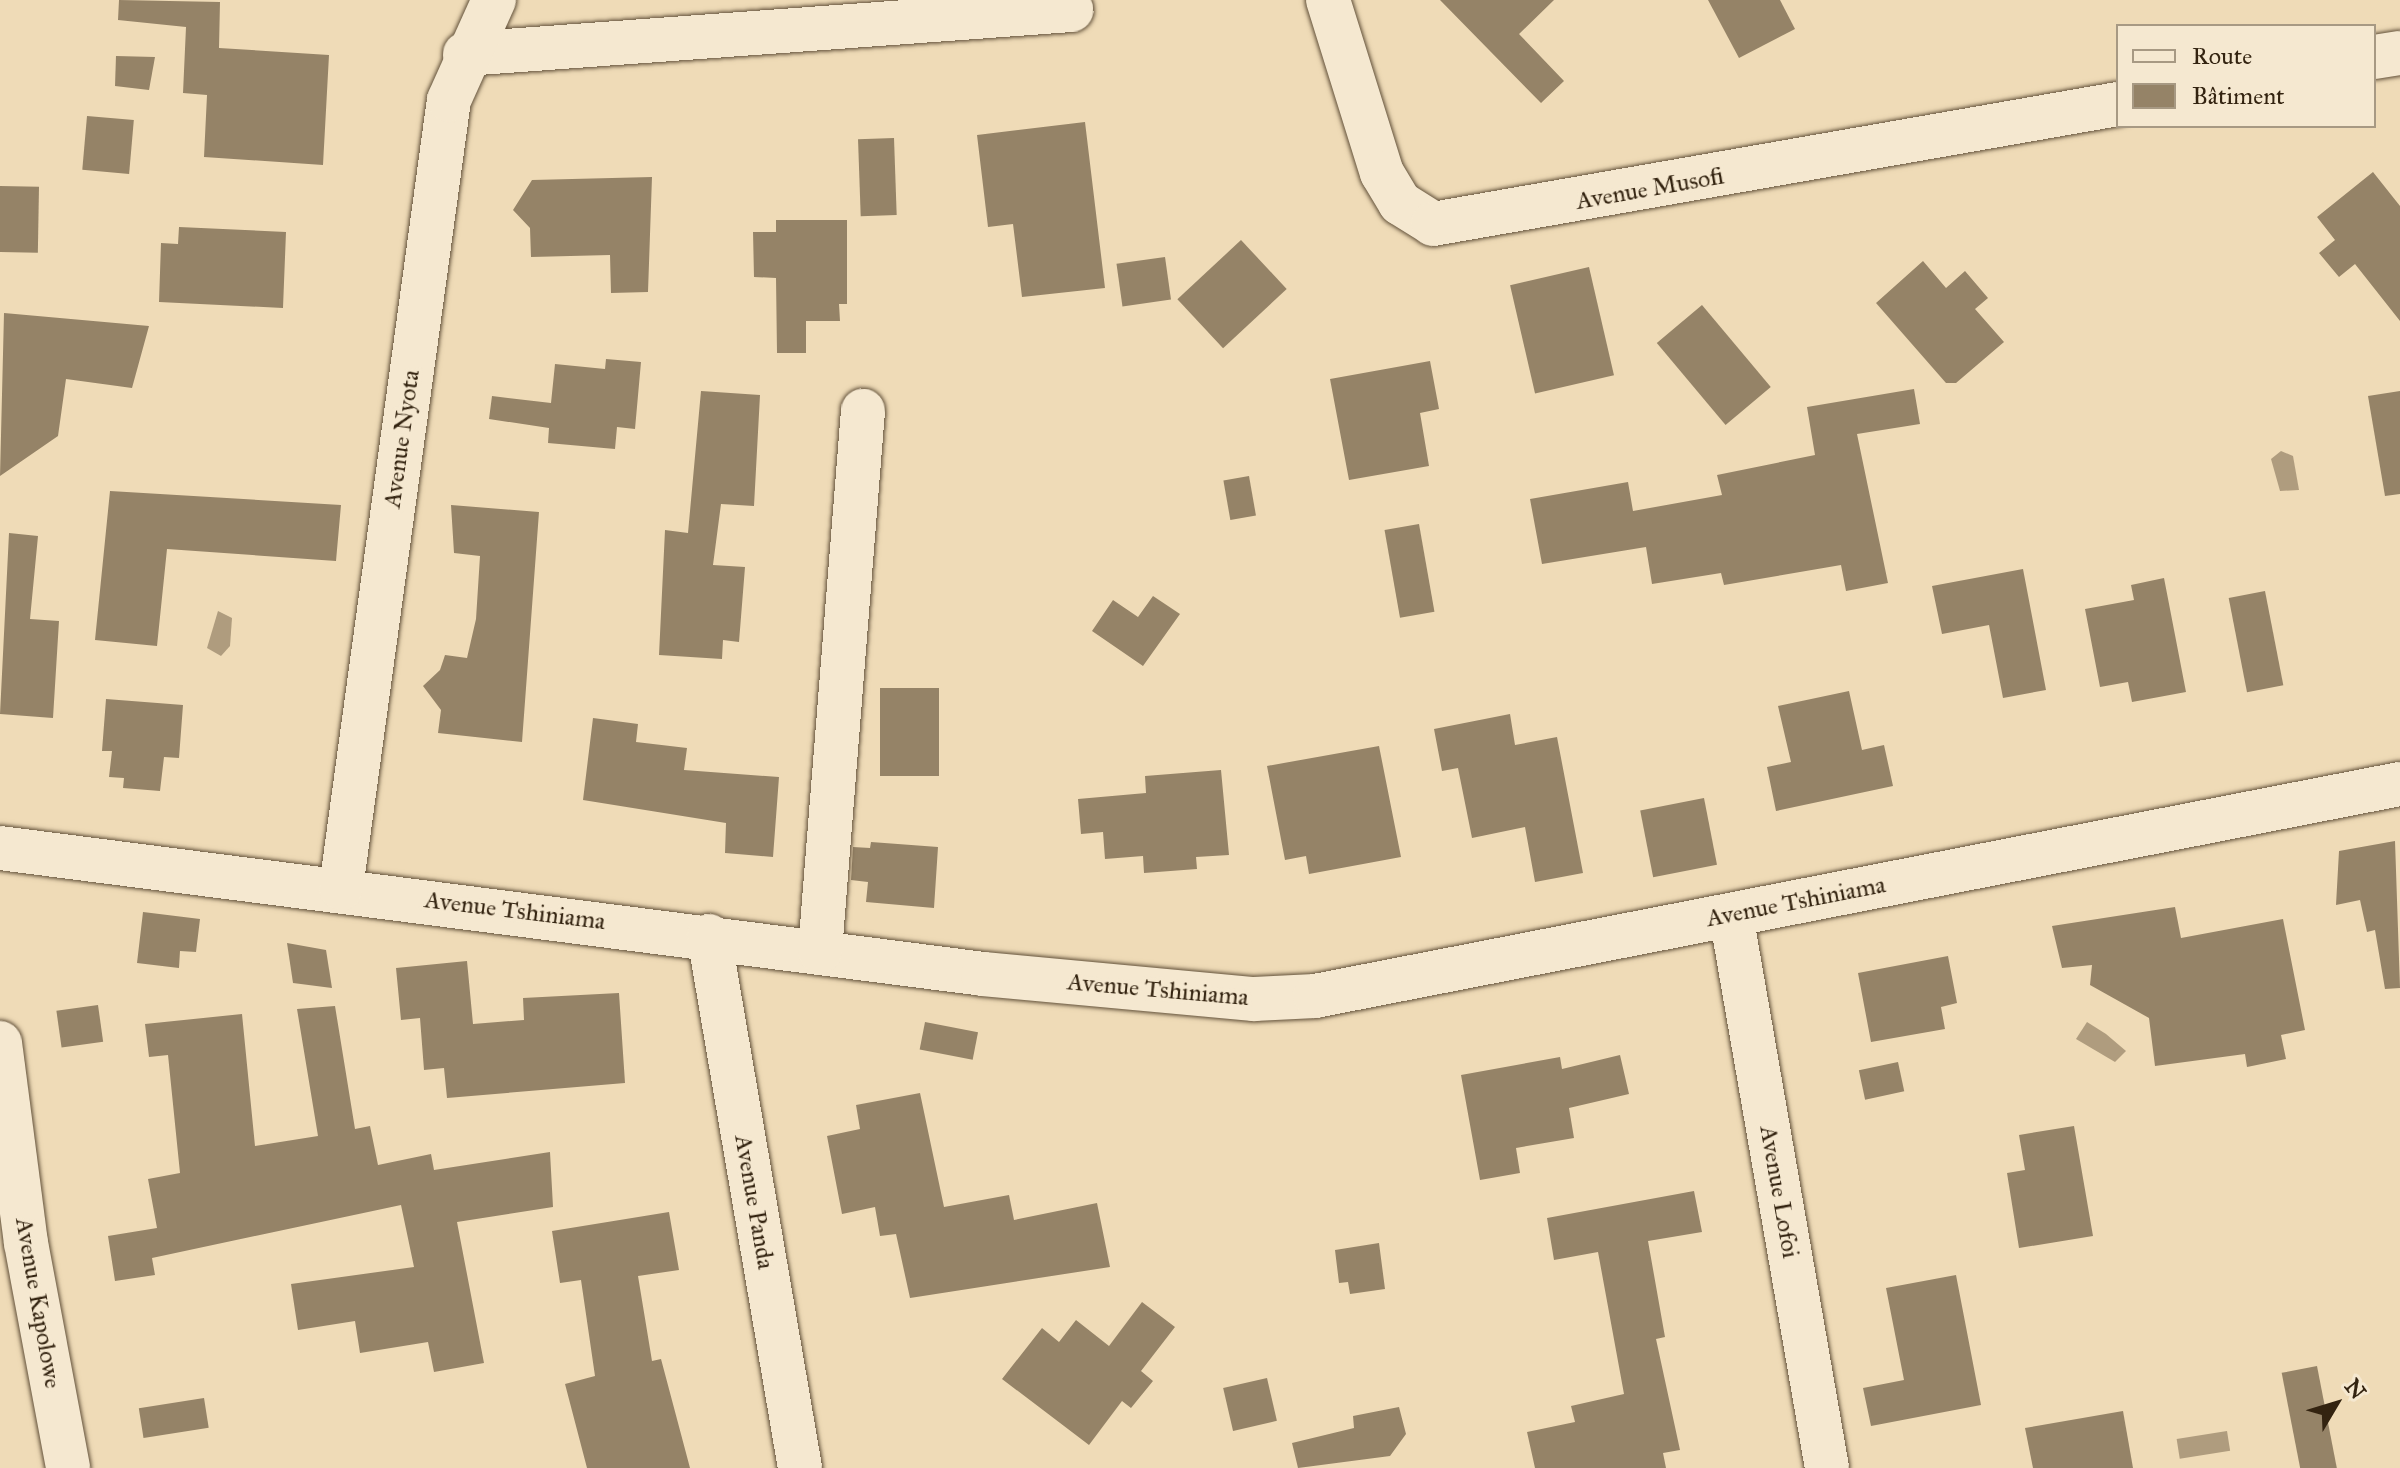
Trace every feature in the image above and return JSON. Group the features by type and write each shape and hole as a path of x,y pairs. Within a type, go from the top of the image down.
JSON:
{"street":[{"name":"Avenue Nyota","path":"341,888 449,100 465,54 494,0"},
{"name":"Avenue Musofi","path":"1328,0 1382,173 1400,203 1433,224 2116,104"},
{"path":"465,54 1071,10"},
{"path":"2376,57 2400,53"},
{"path":"820,951 863,411"},
{"name":"Avenue Tshiniama","path":"0,848 341,888 820,951 1254,999 1315,996 2400,784"},
{"name":"Avenue Lofoi","path":"1731,915 1827,1468"},
{"name":"Avenue Panda","path":"709,936 800,1468"},
{"name":"Avenue Kapolowe","path":"0,1043 26,1243 68,1468"}],"shaded area":[{"path":"2281,451 2293,456 2299,490 2280,491 2271,459"},
{"path":"218,611 232,618 230,646 221,656 207,648"},
{"path":"2087,1022 2126,1051 2115,1062 2076,1039"},
{"path":"2227,1431 2230,1451 2180,1459 2177,1439"}],"building":[{"path":"119,0 220,2 219,48 329,55 323,165 204,157 207,95 183,93 186,27 118,20"},
{"path":"1440,0 1554,0 1519,34 1564,81 1541,103"},
{"path":"1708,0 1780,0 1795,29 1739,58"},
{"path":"116,56 155,57 149,90 115,86"},
{"path":"87,116 134,120 129,174 82,170"},
{"path":"1085,122 1105,288 1022,297 1013,224 988,227 977,135"},
{"path":"894,138 897,215 861,216 858,139"},
{"path":"2373,172 2400,206 2400,321 2355,264 2339,277 2319,253 2335,240 2317,217"},
{"path":"652,177 648,292 611,293 610,255 531,257 530,228 513,210 532,180"},
{"path":"0,186 39,187 38,253 0,252"},
{"path":"776,220 847,220 847,304 839,304 840,321 806,321 806,353 777,353 776,278 754,277 753,232 776,232"},
{"path":"179,227 286,232 283,308 159,302 161,243 178,244"},
{"path":"1241,240 1287,289 1223,348 1177,299"},
{"path":"1165,257 1171,300 1122,306 1116,264"},
{"path":"1923,261 1946,288 1965,271 1988,298 1975,309 2004,342 1956,383 1946,383 1876,303"},
{"path":"1589,267 1614,375 1535,393 1510,285"},
{"path":"1702,305 1771,387 1726,425 1657,343"},
{"path":"4,313 149,326 132,388 66,379 58,436 0,476"},
{"path":"606,359 641,362 635,429 617,427 615,449 548,443 549,428 489,419 492,396 551,403 555,364 605,369"},
{"path":"1430,361 1439,409 1420,413 1429,466 1349,480 1330,379"},
{"path":"1914,389 1920,424 1857,434 1888,583 1846,591 1841,565 1724,585 1721,573 1652,584 1646,547 1542,564 1530,499 1628,482 1633,511 1722,495 1717,475 1815,455 1807,407"},
{"path":"701,391 760,395 754,506 721,504 713,565 745,567 739,642 723,640 722,659 659,655 665,530 688,533"},
{"path":"2400,391 2400,494 2385,496 2368,396"},
{"path":"1249,476 1256,515 1230,520 1223,481"},
{"path":"110,491 341,505 336,561 167,549 157,646 95,640"},
{"path":"451,505 539,512 522,742 438,733 441,710 423,686 440,670 445,655 467,658 476,619 480,556 454,553"},
{"path":"1419,524 1434,612 1400,618 1385,530"},
{"path":"9,533 38,536 30,619 59,621 53,718 0,714"},
{"path":"2023,569 2046,690 2003,698 1989,625 1942,634 1932,586"},
{"path":"2164,578 2186,692 2132,702 2128,682 2100,687 2085,609 2134,600 2131,585"},
{"path":"2265,591 2283,685 2247,692 2229,598"},
{"path":"1153,596 1180,614 1143,666 1092,631 1113,600 1138,617"},
{"path":"880,688 939,688 939,776 880,776"},
{"path":"1849,691 1862,750 1884,745 1893,786 1776,811 1767,767 1791,762 1778,706"},
{"path":"106,699 183,705 179,758 164,757 160,791 123,788 124,778 109,777 112,751 102,751"},
{"path":"1510,714 1515,745 1557,737 1583,873 1535,882 1525,827 1472,838 1458,768 1442,771 1434,729"},
{"path":"593,718 638,724 636,742 687,748 684,770 779,777 773,857 725,853 726,823 583,800"},
{"path":"1379,746 1401,857 1309,874 1306,856 1285,860 1267,766"},
{"path":"1221,770 1229,855 1196,857 1197,869 1144,873 1143,856 1105,859 1103,832 1081,834 1078,799 1146,793 1145,776"},
{"path":"1704,798 1717,865 1653,877 1640,810"},
{"path":"2395,841 2400,988 2385,989 2375,930 2367,932 2360,900 2336,905 2339,851"},
{"path":"871,842 938,847 934,908 866,902 868,882 851,880 853,847 870,848"},
{"path":"2175,907 2181,938 2283,919 2305,1030 2281,1035 2286,1059 2247,1067 2245,1054 2155,1066 2149,1018 2090,985 2092,965 2062,968 2052,926"},
{"path":"143,912 200,919 196,952 180,951 179,968 137,963"},
{"path":"287,943 326,950 332,988 293,983"},
{"path":"1948,956 1957,1003 1941,1007 1945,1029 1871,1042 1858,973"},
{"path":"467,961 473,1024 524,1020 523,998 619,993 625,1083 447,1098 444,1068 424,1070 420,1018 401,1020 396,968"},
{"path":"98,1005 103,1042 62,1047 56,1011"},
{"path":"335,1006 355,1129 370,1126 378,1165 431,1154 434,1170 550,1152 553,1207 457,1222 484,1363 434,1372 428,1342 360,1353 355,1321 298,1330 291,1284 414,1267 401,1205 152,1258 155,1275 115,1281 108,1236 157,1228 148,1179 180,1173 168,1055 149,1057 145,1024 242,1014 255,1146 318,1136 297,1009"},
{"path":"925,1022 978,1032 973,1060 920,1049"},
{"path":"1620,1055 1629,1094 1569,1108 1574,1138 1516,1148 1520,1173 1480,1180 1461,1075 1560,1057 1562,1069"},
{"path":"1898,1062 1904,1091 1865,1100 1859,1070"},
{"path":"920,1093 944,1207 1009,1195 1014,1220 1097,1203 1110,1267 910,1298 896,1234 880,1236 875,1207 842,1214 827,1136 860,1129 856,1105"},
{"path":"2074,1126 2093,1236 2019,1248 2007,1173 2025,1170 2019,1135"},
{"path":"1694,1191 1702,1232 1648,1241 1665,1337 1656,1339 1680,1450 1663,1453 1666,1468 1535,1468 1527,1432 1575,1422 1571,1406 1624,1394 1598,1252 1554,1260 1547,1218"},
{"path":"669,1212 679,1270 638,1276 652,1361 661,1359 690,1468 587,1468 565,1384 595,1376 581,1280 560,1283 552,1231"},
{"path":"1379,1243 1385,1289 1350,1294 1348,1282 1339,1283 1335,1250"},
{"path":"1956,1275 1981,1405 1871,1426 1863,1388 1904,1380 1886,1288"},
{"path":"1142,1302 1175,1327 1141,1371 1153,1381 1131,1408 1122,1401 1089,1445 1002,1379 1042,1328 1059,1342 1076,1320 1109,1346"},
{"path":"2317,1366 2337,1468 2300,1468 2282,1373"},
{"path":"1267,1378 1277,1421 1233,1431 1223,1388"},
{"path":"204,1398 209,1428 144,1438 139,1408"},
{"path":"1399,1407 1406,1434 1390,1456 1298,1468 1292,1443 1354,1428 1353,1416"},
{"path":"2123,1411 2133,1468 2033,1468 2025,1428"}]}
